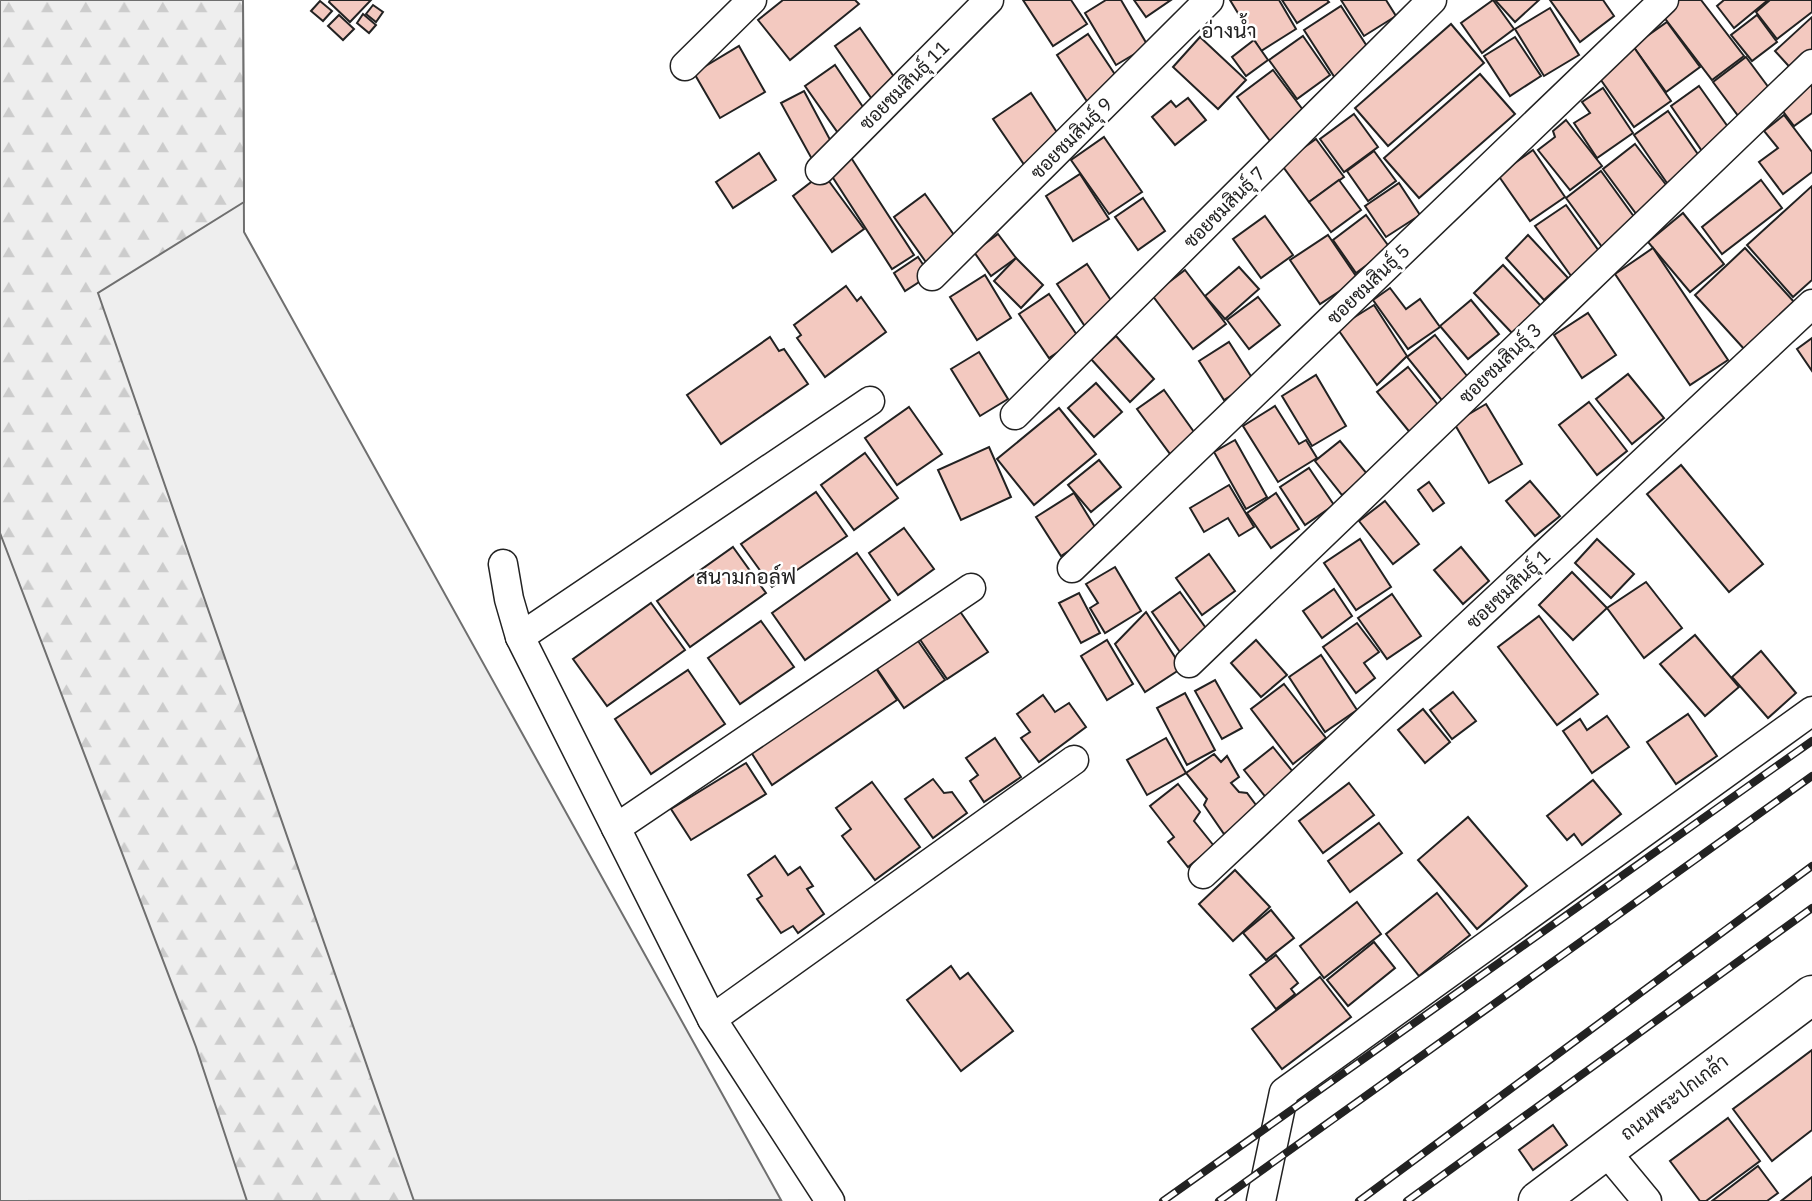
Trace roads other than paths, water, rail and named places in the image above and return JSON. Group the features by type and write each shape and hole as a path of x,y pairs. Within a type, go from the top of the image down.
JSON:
{"street":[{"path":"685,66 752,0"},
{"name":"ซอยชมสินธุ์ 11","path":"820,170 989,0"},
{"name":"ซอยชมสินธุ์ 9","path":"932,276 1209,0"},
{"name":"ซอยชมสินธุ์ 7","path":"1015,415 1432,0"},
{"name":"ซอยชมสินธุ์ 5","path":"1072,568 1664,0"},
{"name":"ซอยชมสินธุ์ 3","path":"1189,663 1812,64"},
{"name":"ซอยชมสินธุ์ 1","path":"1203,874 1812,304"},
{"path":"520,637 870,401"},
{"path":"503,564 520,637 712,1019 830,1201"},
{"path":"616,828 971,588"},
{"path":"1261,1201 1284,1091 1812,711"},
{"path":"712,1019 1074,760"},
{"name":"ถนนพระปกเกล้า","path":"1538,1201 1812,995"},
{"path":"1604,1149 1647,1201"}],"railway":[{"path":"1163,1201 1812,741"},
{"path":"1219,1201 1812,776"},
{"path":"1359,1201 1812,866"},
{"path":"1407,1201 1812,908"}],"district":[{"name":"อ่างน้ำ","path":"1229,30"},
{"name":"สนามกอล์ฟ","path":"746,576"}]}
